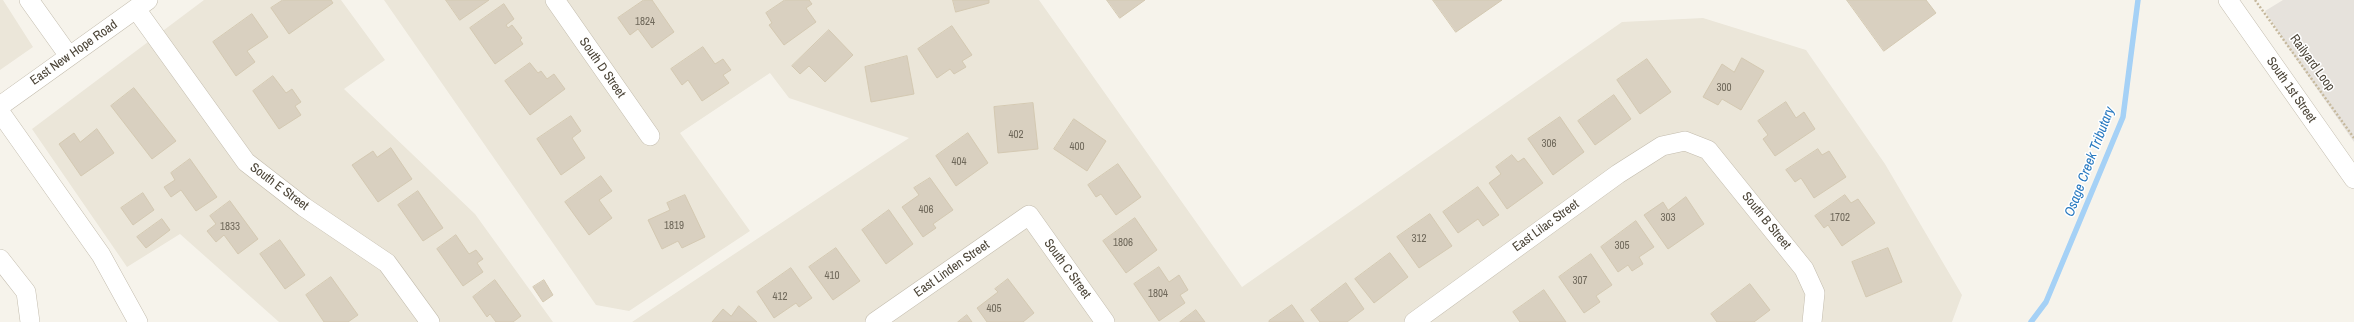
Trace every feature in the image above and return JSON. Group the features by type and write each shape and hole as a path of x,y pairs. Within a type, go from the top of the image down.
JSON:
{"street":[{"path":"29,0 68,56"},
{"name":"South D Street","path":"555,0 650,136"},
{"name":"South 1st Street","path":"2228,0 2354,179"},
{"name":"East New Hope Road","path":"0,106 68,56 142,5"},
{"name":"South E Street","path":"142,5 246,162 304,206 387,263 430,322"},
{"path":"0,112 101,255 138,322"},
{"name":"East Lilac Street","path":"1414,322 1618,174 1662,146 1685,141"},
{"name":"South B Street","path":"1685,141 1708,150 1804,269 1815,293 1812,322"},
{"name":"East Linden Street","path":"875,322 1029,215"},
{"name":"South C Street","path":"1029,215 1105,322"},
{"path":"0,259 26,292 30,322"}],"path":[{"name":"Railyard Loop","path":"2255,0 2354,138"}],"shaded area":[{"path":"0,0 3,0 33,47 0,70"},
{"path":"204,0 341,0 385,60 344,89 475,214 553,322 279,322 180,234 127,267 32,129"},
{"path":"384,0 1039,0 1242,287 1622,22 1703,18 1806,50 1885,164 1962,295 1952,322 632,322 909,138 789,98 770,73 680,133 750,231 629,311 596,305"},
{"path":"2283,0 2354,0 2354,142 2290,50 2265,11"}],"building":[{"path":"283,0 331,0 333,3 289,34 271,8"},
{"path":"446,0 489,0 460,20"},
{"path":"644,0 652,0 674,32 652,48 638,29 630,35 618,18"},
{"path":"785,0 809,0 812,4 806,8 816,22 784,45 769,25 772,23 766,13"},
{"path":"953,0 989,0 989,3 956,12"},
{"path":"1107,0 1145,0 1120,18"},
{"path":"1433,0 1502,0 1456,32"},
{"path":"1847,0 1926,0 1936,13 1884,51"},
{"path":"504,4 514,19 506,25 508,28 512,25 522,38 520,40 523,44 495,64 470,28"},
{"path":"252,14 268,37 247,51 255,62 236,76 213,42"},
{"path":"952,26 972,55 962,61 966,67 954,74 950,69 937,78 918,49"},
{"path":"829,30 853,55 825,82 809,66 800,74 792,66"},
{"path":"703,47 715,64 723,59 731,70 723,75 729,83 702,101 688,80 682,85 671,69"},
{"path":"907,56 914,94 871,102 865,67"},
{"path":"1742,58 1764,71 1741,110 1722,99 1718,105 1703,97 1722,64 1734,72"},
{"path":"1647,59 1671,92 1640,114 1617,80"},
{"path":"530,63 538,73 541,71 547,79 554,74 565,89 530,115 505,81"},
{"path":"273,76 286,93 292,89 301,102 295,106 301,115 279,129 253,91"},
{"path":"134,88 176,141 152,159 111,106"},
{"path":"1614,95 1631,119 1595,145 1578,121"},
{"path":"1786,102 1796,118 1804,112 1815,129 1775,156 1763,139 1768,135 1758,121"},
{"path":"1033,103 1038,149 998,153 994,107"},
{"path":"571,116 581,131 572,138 585,158 561,175 537,139"},
{"path":"1560,117 1584,152 1553,175 1528,139"},
{"path":"1074,119 1106,141 1087,171 1054,149"},
{"path":"97,129 114,153 81,176 59,144 74,133 80,142"},
{"path":"968,133 988,163 956,186 936,156"},
{"path":"391,148 412,179 378,202 352,165 373,151 377,157"},
{"path":"1818,149 1822,155 1829,151 1846,177 1814,198 1801,178 1795,182 1786,170"},
{"path":"1512,155 1518,162 1524,158 1543,183 1507,209 1489,183 1501,174 1496,167"},
{"path":"190,159 217,197 196,211 181,190 171,197 164,187 175,180 171,173"},
{"path":"1118,164 1141,197 1116,215 1101,194 1096,197 1088,185"},
{"path":"601,176 612,191 599,200 612,218 589,235 565,202"},
{"path":"930,178 953,210 933,224 936,228 923,237 902,207 919,195 914,188"},
{"path":"1478,187 1499,215 1483,226 1478,219 1458,233 1443,212"},
{"path":"418,191 443,228 423,241 398,205"},
{"path":"143,193 154,210 133,225 121,208"},
{"path":"685,195 705,237 682,248 678,241 662,249 648,220 670,210 667,203"},
{"path":"1845,195 1851,203 1858,199 1875,223 1842,246 1828,225 1824,228 1815,216"},
{"path":"1686,197 1704,224 1668,249 1644,215 1663,202 1668,210"},
{"path":"230,201 258,239 238,254 224,235 216,242 207,231 216,224 210,216"},
{"path":"889,210 913,244 886,264 862,230"},
{"path":"1430,214 1452,246 1419,268 1397,237"},
{"path":"1135,218 1157,250 1126,273 1103,241"},
{"path":"162,219 170,230 146,248 137,237"},
{"path":"1636,221 1654,247 1639,257 1643,264 1632,271 1628,265 1618,272 1601,247"},
{"path":"456,235 469,254 476,250 483,259 477,263 483,272 463,286 437,249"},
{"path":"280,240 305,275 285,289 260,254"},
{"path":"836,248 860,281 833,300 809,267"},
{"path":"1888,248 1902,282 1866,297 1852,262"},
{"path":"1390,253 1408,277 1374,303 1355,279"},
{"path":"1591,254 1612,285 1596,296 1600,302 1584,313 1559,277"},
{"path":"1159,267 1169,282 1179,275 1188,290 1180,295 1185,303 1159,321 1134,284"},
{"path":"791,268 812,298 799,307 796,303 774,318 757,292"},
{"path":"331,277 358,315 348,322 324,322 306,295"},
{"path":"1008,279 1034,313 1023,322 987,322 977,308 998,292 995,289"},
{"path":"495,280 521,316 513,322 496,322 490,314 487,317 473,297"},
{"path":"544,280 553,295 543,302 533,287"},
{"path":"1346,283 1364,309 1347,322 1320,322 1311,310"},
{"path":"1750,284 1770,310 1754,322 1717,322 1711,314"},
{"path":"1544,290 1566,322 1520,322 1513,312"},
{"path":"1292,305 1304,322 1269,322 1269,321"},
{"path":"739,306 757,322 712,322 723,309 731,316"},
{"path":"1196,310 1205,322 1180,322"},
{"path":"967,315 972,322 958,322"}],"waterway":[{"name":"Osage Creek Tributary","path":"2031,322 2046,302 2123,117 2138,0"}]}
